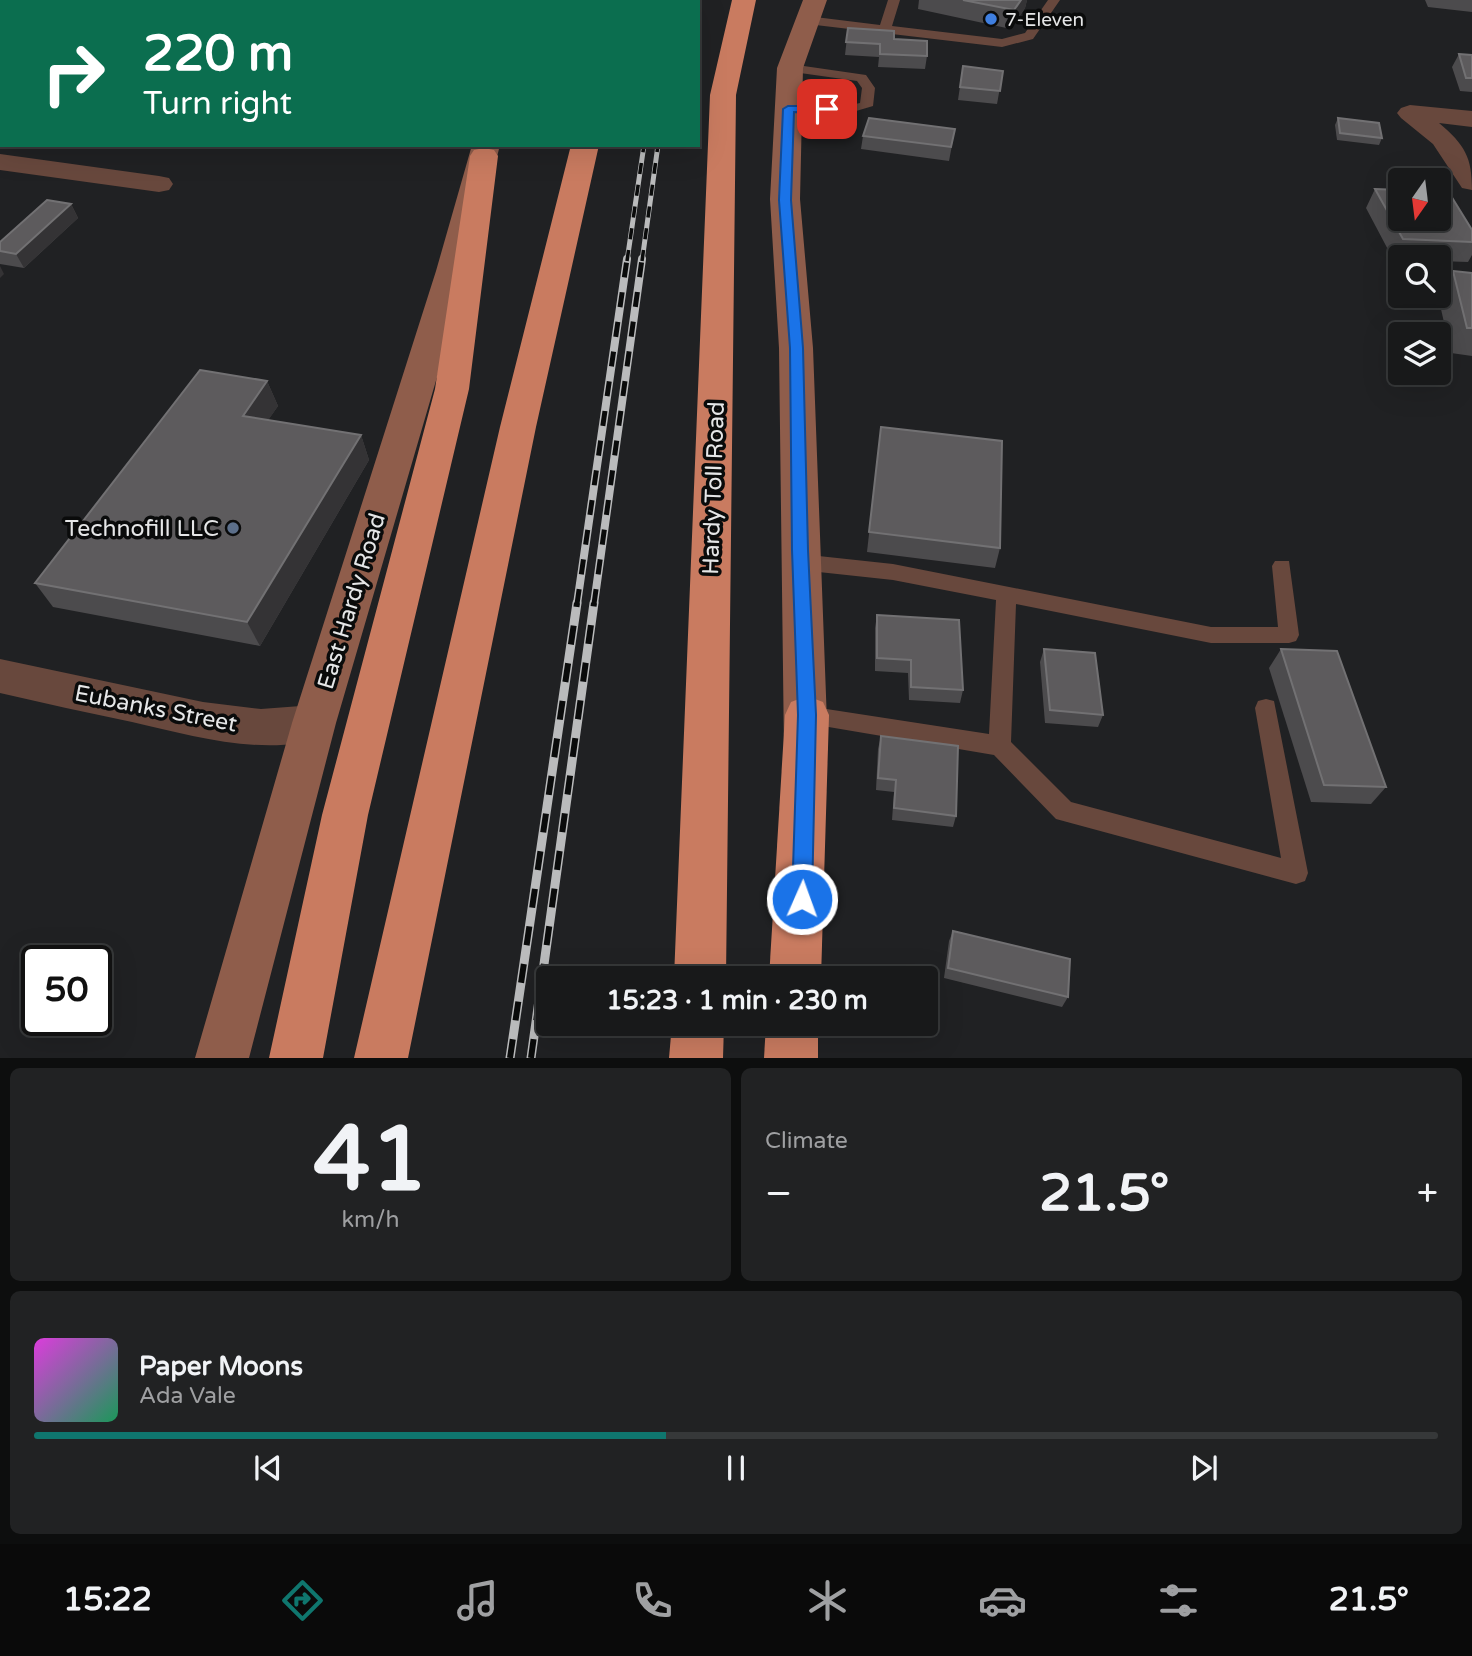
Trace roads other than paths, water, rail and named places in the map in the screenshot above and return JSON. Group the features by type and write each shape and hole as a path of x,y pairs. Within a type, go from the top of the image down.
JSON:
{"highway":[{"name":"Hardy Toll Road","path":"700,966 723,96 744,0"},
{"path":"381,1058 518,427 585,147"},
{"path":"296,1058 345,815 452,389 485,150"},
{"path":"795,966 807,715"},
{"path":"696,1058 697,1036"},
{"path":"791,1058 792,1036"}],"main road":[{"path":"800,966 807,715 800,562 796,348 785,200 790,68 811,10"},
{"name":"East Hardy Road","path":"222,1058 314,723 485,150"},
{"path":"798,1058 799,1036"}],"street":[{"path":"1472,120 1410,113 1442,139 1472,182"},
{"path":"0,162 159,184"},
{"name":"Eubanks Street","path":"0,676 203,719 261,727 314,723"}],"lane":[{"path":"885,29 894,0"},
{"path":"811,10 885,29 1002,43 1029,36 1054,0"},
{"path":"788,109 846,110 866,106 869,88 861,78 790,68"},
{"path":"800,562 893,572 1211,635 1289,635 1282,566"},
{"path":"1000,746 1006,594"},
{"path":"807,715 1000,746 1064,811 1297,873 1266,708"}],"railway":[{"path":"627,261 644,147"},
{"path":"642,261 658,147"},
{"path":"577,604 627,259"},
{"path":"594,604 642,259"},
{"path":"510,1058 577,603"},
{"path":"531,1058 594,603"}],"place":[{"name":"7-Eleven","path":"991,19"},
{"name":"Technofill LLC","path":"233,528"}]}
